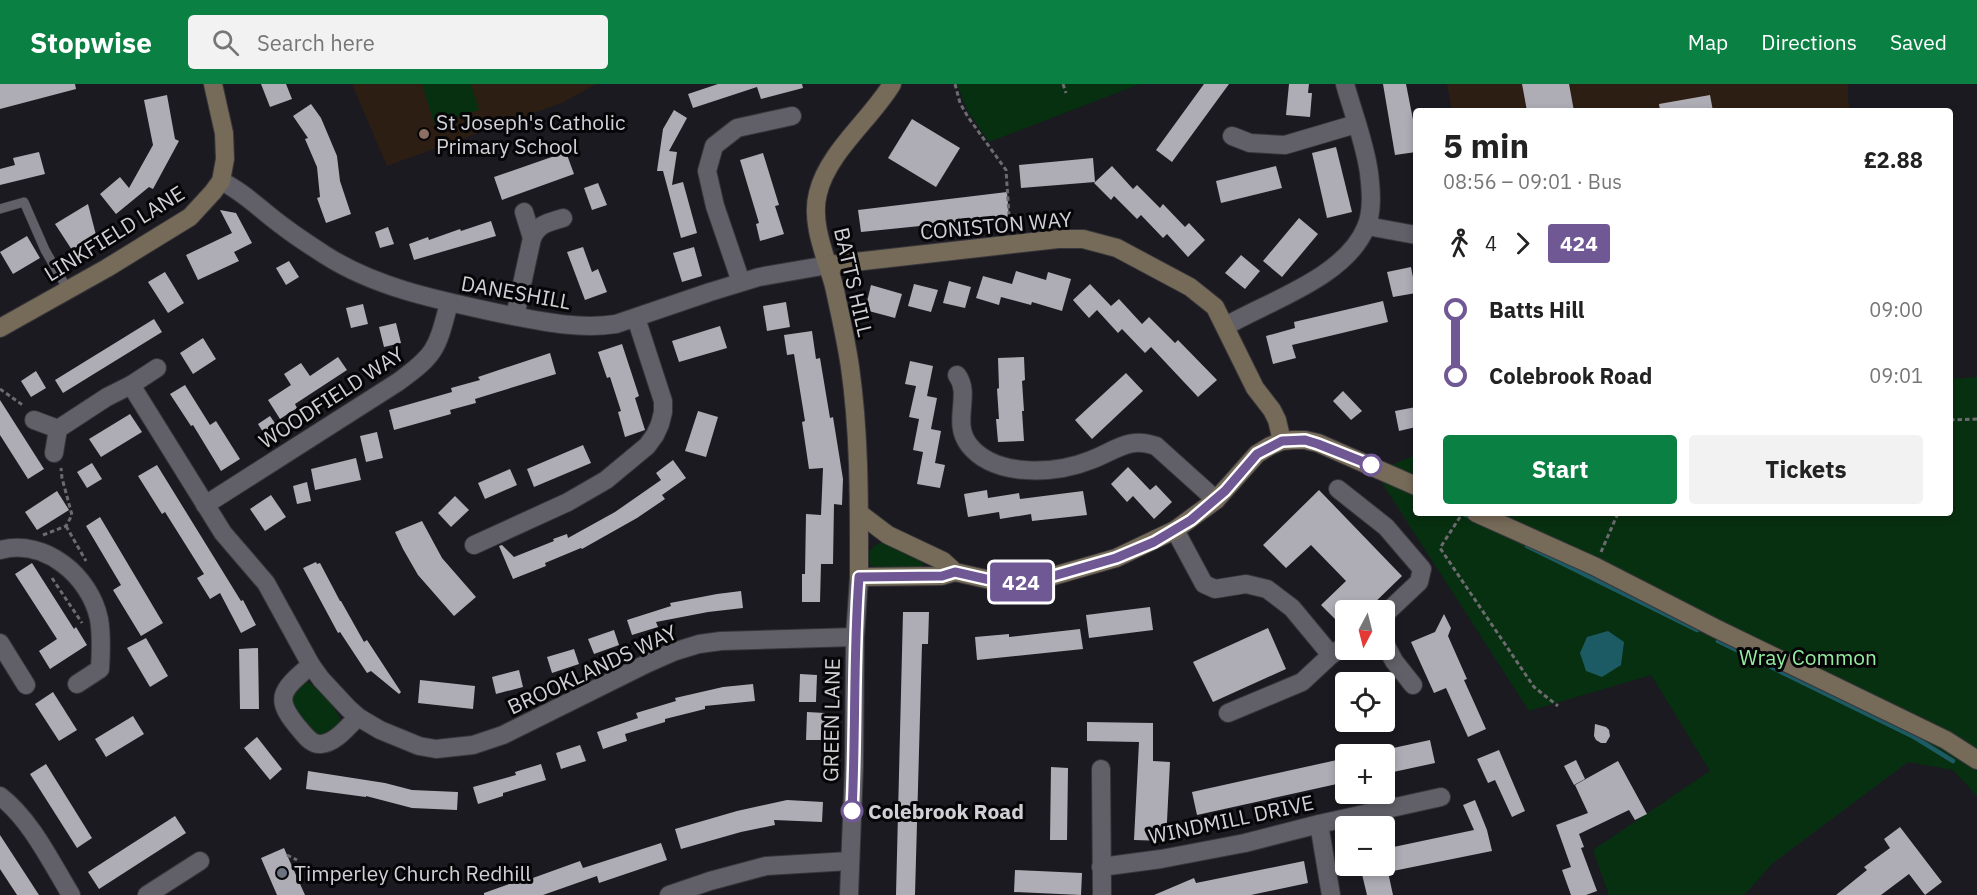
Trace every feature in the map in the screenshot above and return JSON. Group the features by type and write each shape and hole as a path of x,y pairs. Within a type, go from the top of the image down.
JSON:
{"street":[{"path":"213,84 224,133 225,159 221,181"},
{"name":"BATTS HILL","path":"856,618 859,577 858,436 845,336 817,222 817,196 821,183 842,149 892,84"},
{"path":"1226,326 1286,297 1340,261 1354,248 1367,226 1371,200 1369,172 1345,84"},
{"path":"741,282 715,206 707,171 714,146 737,128 792,116"},
{"path":"1232,136 1250,143 1285,145 1356,124"},
{"name":"LINKFIELD LANE","path":"0,327 68,290 190,217 221,181"},
{"name":"DANESHILL","path":"221,181 284,228 357,272 418,295 449,303 584,327 603,327 636,318 759,277 828,265"},
{"path":"524,212 532,238"},
{"path":"514,316 536,229 540,225 563,218"},
{"path":"1367,226 1413,234"},
{"name":"CONISTON WAY","path":"828,265 1012,243 1083,239 1117,248 1190,287 1215,307 1226,326 1241,363 1255,388 1272,410 1282,441"},
{"name":"WOODFIELD WAY","path":"205,505 422,365 434,351 449,303"},
{"path":"474,545 591,490 651,440 660,424 663,401 636,318"},
{"path":"54,453 58,429 157,368"},
{"path":"957,375 962,381 963,388 961,430 968,443 988,461 1024,470 1046,470 1069,467 1091,460 1131,442 1145,442 1156,446 1216,500"},
{"name":"BROOKLANDS WAY","path":"131,385 223,533 266,583 310,665 336,696 358,717 380,730 419,746 457,748 503,735 648,663 699,644 721,641 855,637"},
{"path":"32,415 58,429"},
{"path":"859,513 888,535 943,561 955,572 999,582 1021,582 1043,579 1116,558 1175,530 1216,500 1257,454 1282,441 1305,440 1318,444 1413,485"},
{"path":"1338,489 1386,527 1422,569 1419,582 1395,605"},
{"path":"1483,516 1594,566 1717,629 1946,740 1977,760"},
{"path":"1175,530 1204,584 1215,589 1246,584 1267,589 1292,608 1335,647"},
{"path":"0,550 20,548 39,551 62,562 85,587 98,616 101,642 100,669 77,684"},
{"path":"859,577 942,576 955,572"},
{"name":"GREEN LANE","path":"849,895 856,618"},
{"path":"0,643 26,685"},
{"path":"1228,713 1302,682 1335,653"},
{"path":"1393,660 1413,685"},
{"path":"310,665 288,687 283,700 285,712 309,740 316,743 328,742 358,717"},
{"path":"1101,769 1102,895"},
{"path":"0,796 23,818 71,895"},
{"name":"WINDMILL DRIVE","path":"1101,867 1161,859 1245,843 1441,797"},
{"path":"1319,824 1331,895"},
{"path":"147,895 200,861"},
{"path":"669,895 766,866 849,861"}],"lane":[{"path":"0,209 24,202 45,250 68,290"}],"path":[{"path":"955,84 960,103 968,117 1006,170 1012,243"},
{"path":"1063,84 1066,93"},
{"path":"0,389 32,415"},
{"path":"1953,420 1977,418"},
{"path":"54,453 62,461 62,478 72,515 66,526 36,539 41,562 94,641 101,642"},
{"path":"1462,516 1440,548 1534,687 1558,706"},
{"path":"1594,566 1617,516"},
{"path":"287,855 297,860"}],"shaded area":[{"name":"St Joseph's Catholic Primary School","path":"352,84 596,84 564,102 387,166"},
{"path":"1447,84 1848,84 1849,108 1451,108"}],"green space":[{"path":"422,84 471,84 479,110 434,124"},
{"path":"957,84 1140,84 989,142 967,110"},
{"name":"Wray Common","path":"1977,377 1977,796 1953,770 1908,762 1773,863 1744,895 1609,895 1593,850 1710,771 1651,675 1529,711 1375,472 1413,456 1413,516 1953,516 1953,379"},
{"path":"880,543 887,544 923,563 922,569 877,568 870,565 870,551"},
{"path":"304,681 320,691 336,711 341,722 334,735 314,737 294,711 290,696"}],"water":[{"path":"1608,631 1624,642 1621,665 1602,677 1586,671 1580,653 1587,637"}],"building":[{"path":"0,84 75,84 76,89 0,109"},
{"path":"261,84 286,84 292,99 270,107"},
{"path":"718,84 802,84 803,88 761,99 757,87 693,108 688,94"},
{"path":"1204,84 1229,84 1172,162 1156,150"},
{"path":"1289,84 1309,84 1308,93 1312,93 1310,117 1286,115"},
{"path":"1383,84 1406,84 1413,120 1413,152 1395,155"},
{"path":"1522,84 1569,84 1573,108 1526,108"},
{"path":"167,95 175,139 179,141 153,189 149,187 116,214 100,194 120,177 129,188 153,145 144,100"},
{"path":"1710,95 1712,108 1660,108 1659,104"},
{"path":"311,104 321,118 337,156 340,181 351,214 326,223 317,198 320,197 317,167 305,139 308,138 293,116"},
{"path":"674,110 687,118 669,151 677,152 672,185 683,182 697,233 681,238 663,171 657,171 663,129"},
{"path":"912,119 960,148 936,187 888,158"},
{"path":"1336,147 1352,212 1327,218 1312,153"},
{"path":"39,152 45,174 0,185 0,169 15,165 13,158"},
{"path":"566,152 574,174 502,200 494,177"},
{"path":"763,153 779,205 775,206 784,234 760,241 756,224 759,223 740,160"},
{"path":"1093,158 1095,182 1021,188 1019,165"},
{"path":"1112,166 1133,189 1137,185 1160,208 1163,204 1185,227 1189,223 1205,240 1188,257 1167,234 1163,238 1141,215 1137,219 1114,196 1111,200 1094,183"},
{"path":"1276,166 1282,188 1221,203 1216,181"},
{"path":"598,183 607,205 592,210 584,188"},
{"path":"1007,192 1009,217 861,232 858,210"},
{"path":"88,204 96,235 72,250 55,224"},
{"path":"220,210 236,213 252,243 234,252 239,261 198,280 186,255 232,233"},
{"path":"1299,218 1318,234 1282,277 1263,261"},
{"path":"491,221 496,236 414,260 409,244"},
{"path":"388,227 394,244 380,248 375,232"},
{"path":"27,236 40,258 13,274 0,252"},
{"path":"583,247 592,272 598,269 607,292 585,300 567,252"},
{"path":"694,247 702,276 682,282 673,253"},
{"path":"1241,255 1260,271 1245,289 1225,273"},
{"path":"289,261 299,277 286,285 276,268"},
{"path":"1411,267 1413,294 1393,297 1387,272"},
{"path":"1016,271 1046,280 1048,272 1071,279 1062,311 1032,302 1031,305 1001,297 999,305 976,298 983,276 1012,284"},
{"path":"165,272 184,303 168,313 148,282"},
{"path":"949,281 971,287 965,308 943,303"},
{"path":"914,284 938,290 931,312 908,306"},
{"path":"1090,284 1111,306 1119,299 1142,324 1149,317 1175,343 1178,340 1217,380 1198,397 1151,347 1145,353 1122,329 1118,333 1097,310 1089,318 1073,300"},
{"path":"871,285 902,294 895,318 865,310"},
{"path":"1383,301 1388,322 1292,345 1296,358 1273,364 1266,336 1295,328 1294,322"},
{"path":"786,302 790,327 767,331 763,306"},
{"path":"363,304 368,324 351,328 346,308"},
{"path":"154,319 162,332 63,393 55,380"},
{"path":"396,323 401,343 384,347 379,327"},
{"path":"720,326 727,348 679,362 672,341"},
{"path":"812,331 816,359 820,358 830,418 833,417 843,479 842,505 834,504 833,564 821,564 820,602 802,602 806,514 821,515 823,468 809,469 802,422 805,421 794,354 787,355 784,335"},
{"path":"203,338 216,359 193,374 180,353"},
{"path":"622,344 639,396 635,398 645,430 625,437 618,412 621,411 610,377 607,378 598,352"},
{"path":"550,353 556,374 475,399 476,403 450,410 451,414 394,430 389,410 452,392 451,388 480,380 478,377"},
{"path":"338,357 347,370 295,404 297,408 280,419 268,400 291,385 284,374 301,363 310,376"},
{"path":"1024,357 1025,380 1022,381 1024,411 1022,411 1024,441 998,442 996,419 999,419 998,358"},
{"path":"910,361 933,366 927,396 937,398 931,429 941,431 935,463 945,465 940,488 917,484 923,452 913,450 919,419 909,417 916,386 905,384"},
{"path":"36,371 46,388 31,397 21,381"},
{"path":"1126,373 1143,391 1092,439 1075,420"},
{"path":"185,385 210,425 216,421 240,459 221,471 193,425 191,426 170,394"},
{"path":"1343,391 1362,411 1351,420 1333,401"},
{"path":"0,400 44,469 28,479 0,435"},
{"path":"1413,408 1413,428 1399,431 1395,411"},
{"path":"698,411 718,417 706,457 685,451"},
{"path":"130,414 142,432 101,457 89,439"},
{"path":"270,416 281,432 268,440 258,424"},
{"path":"377,432 383,458 366,462 360,436"},
{"path":"583,445 591,463 534,487 527,469"},
{"path":"356,458 361,480 315,490 311,469"},
{"path":"673,460 686,478 662,495 665,499 637,518 582,549 545,563 546,566 513,579 499,546 502,545 514,557 567,534 568,538 615,512 661,480 656,473"},
{"path":"92,463 102,479 87,488 77,472"},
{"path":"157,465 241,601 243,600 256,625 241,633 220,593 210,599 197,578 204,574 165,512 162,514 138,476"},
{"path":"1128,467 1150,490 1156,485 1172,502 1154,519 1133,496 1127,502 1111,484"},
{"path":"510,469 517,485 485,499 478,483"},
{"path":"307,482 311,501 297,504 293,486"},
{"path":"987,490 988,498 1019,493 1020,499 1083,491 1087,515 1032,521 1031,514 1000,519 999,512 968,517 964,494"},
{"path":"1319,490 1402,576 1377,600 1335,600 1335,619 1321,605 1346,581 1311,545 1286,568 1263,545"},
{"path":"57,491 69,510 37,530 25,512"},
{"path":"271,495 286,517 265,531 250,509"},
{"path":"455,496 469,510 451,527 438,513"},
{"path":"100,517 163,623 141,636 113,590 121,585 86,526"},
{"path":"422,521 442,558 476,597 454,616 418,575 395,532"},
{"path":"316,562 320,563 364,642 367,640 401,692 399,694 371,671 367,673 340,632 338,633 303,568"},
{"path":"32,563 74,629 76,627 87,645 50,669 39,651 57,639 15,574"},
{"path":"741,591 743,608 656,622 658,627 632,635 627,620 671,606 670,603"},
{"path":"1150,607 1153,630 1089,638 1086,615"},
{"path":"903,612 929,612 928,644 922,644 915,895 896,895"},
{"path":"1444,614 1451,628 1448,636 1467,679 1464,680 1486,729 1468,737 1446,688 1434,693 1411,642 1435,632"},
{"path":"1268,628 1286,669 1213,702 1193,662"},
{"path":"1080,629 1083,649 977,660 975,637 1009,634 1009,637"},
{"path":"614,630 619,645 594,654 588,639"},
{"path":"146,638 168,676 150,687 127,648"},
{"path":"258,648 259,709 240,709 239,649"},
{"path":"574,649 579,664 552,673 547,657"},
{"path":"519,670 523,687 496,694 492,677"},
{"path":"800,674 817,675 816,702 799,702"},
{"path":"420,680 475,686 473,709 418,703"},
{"path":"753,684 755,701 705,706 705,709 665,719 665,722 625,734 627,741 603,749 597,732 638,718 636,713 676,701 675,698 723,687"},
{"path":"53,692 77,730 59,741 35,704"},
{"path":"807,712 825,713 825,740 806,740"},
{"path":"133,716 144,734 106,757 95,739"},
{"path":"1087,722 1153,723 1153,761 1170,762 1166,841 1134,840 1139,742 1087,741"},
{"path":"1595,724 1609,730 1610,736 1606,743 1596,740"},
{"path":"257,737 282,769 270,780 244,748"},
{"path":"1430,740 1435,763 1395,772 1395,748"},
{"path":"580,745 586,761 561,769 556,753"},
{"path":"1499,750 1525,811 1512,817 1495,780 1488,783 1477,759"},
{"path":"1335,760 1335,784 1197,815 1192,792"},
{"path":"1576,760 1585,779 1574,785 1564,766"},
{"path":"1618,761 1647,814 1635,820 1629,810 1579,834 1584,847 1581,848 1597,891 1586,895 1571,895 1562,870 1571,867 1556,825 1588,813 1575,785"},
{"path":"46,764 92,838 77,848 30,774"},
{"path":"541,764 546,780 503,793 503,796 478,804 473,787 516,775 515,772"},
{"path":"1051,767 1068,768 1067,840 1050,840"},
{"path":"308,771 385,783 412,790 458,792 457,810 412,808 366,796 306,789"},
{"path":"787,800 823,802 822,822 774,820 775,825 681,849 675,829 737,811"},
{"path":"1475,800 1487,830 1492,851 1395,871 1395,847 1474,830 1463,805"},
{"path":"175,816 186,833 99,889 88,872"},
{"path":"1900,827 1942,882 1925,895 1909,874 1881,895 1836,895 1867,870 1864,867 1890,848 1884,839"},
{"path":"0,835 39,895 17,895 0,869"},
{"path":"661,843 667,860 599,883 597,876 543,895 484,895 484,893 580,861 583,868"},
{"path":"284,848 305,895 277,895 261,858"},
{"path":"1304,861 1308,883 1251,895 1154,895 1194,878 1196,883"},
{"path":"1015,870 1082,873 1081,895 1014,892"},
{"path":"1362,876 1389,876 1393,895 1367,895"}],"waterway":[{"path":"1468,516 1472,518"},
{"path":"1527,546 1697,630"},
{"path":"1718,641 1914,737 1953,761"}],"bus line":[{"name":"424","path":"852,811 855,637 859,577 942,576 955,572 999,582 1021,582 1043,579 1116,558 1154,542 1191,520 1225,491 1257,454 1282,441 1305,440 1371,465"}],"place":[{"name":"St Joseph's Catholic Primary School","path":"424,134"},
{"name":"Colebrook Road","path":"852,811"},
{"name":"Timperley Church Redhill","path":"282,873"}]}
